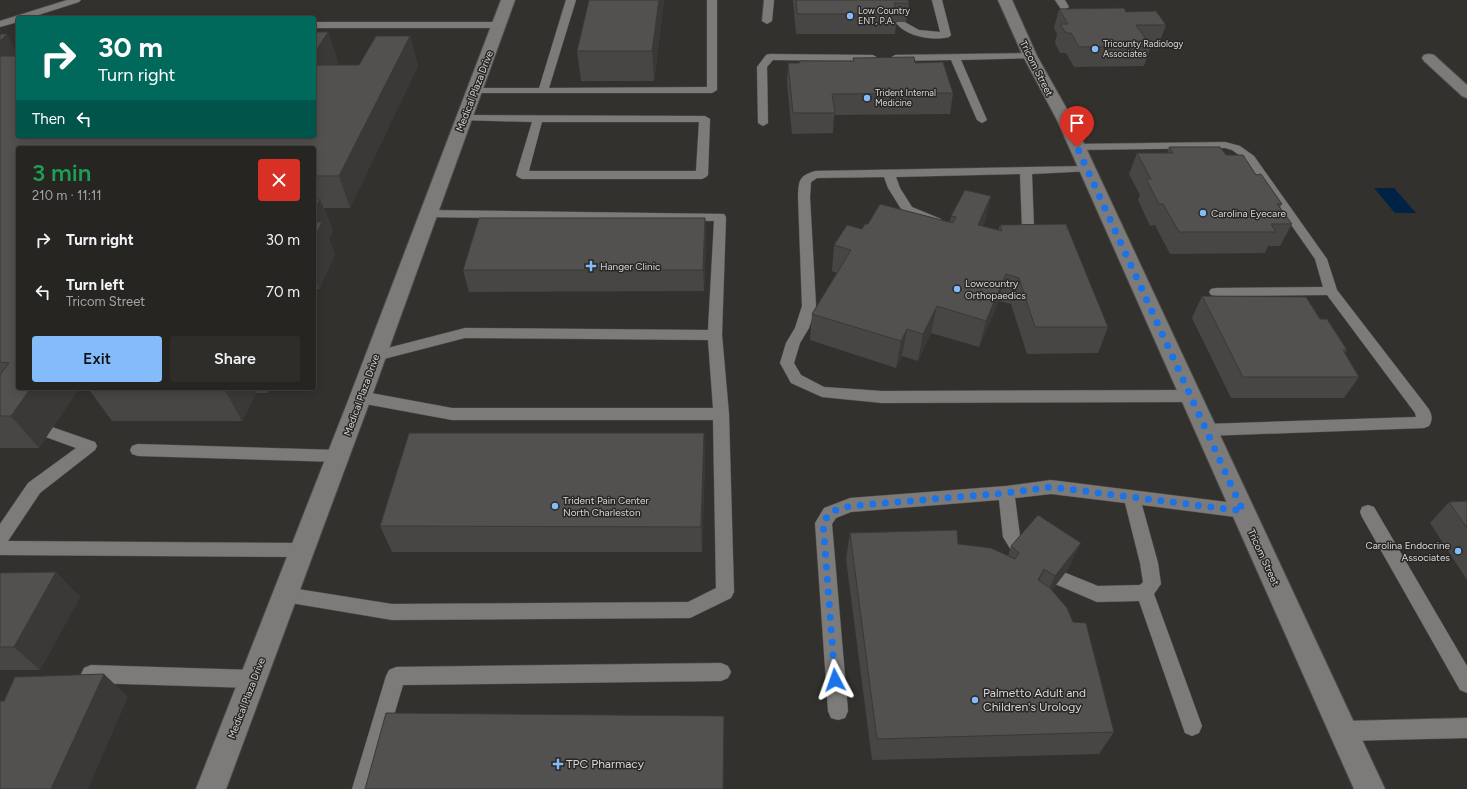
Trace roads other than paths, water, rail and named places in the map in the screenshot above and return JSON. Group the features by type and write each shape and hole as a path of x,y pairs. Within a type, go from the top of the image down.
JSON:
{"street":[{"name":"Medical Plaza Drive","path":"211,789 376,356 508,0"},
{"name":"Tricom Street","path":"1005,0 1030,56 1065,120 1370,789"},
{"path":"1429,58 1467,93"}],"lane":[{"path":"25,16 76,0"},
{"path":"543,90 571,0"},
{"path":"474,91 712,90 712,0"},
{"path":"767,21 769,0"},
{"path":"901,23 908,30 921,34 946,34 937,0"},
{"path":"2,24 16,19"},
{"path":"2,24 16,24"},
{"path":"316,25 498,26"},
{"path":"763,123 762,68 770,57 955,58 1030,56"},
{"path":"955,58 982,120"},
{"path":"464,118 538,118 705,118 702,175 522,175 538,118"},
{"path":"1077,147 1224,145 1236,148 1250,158 1321,259 1331,291 1423,412 1424,422 1206,430"},
{"path":"1087,169 815,175 805,180 804,197 809,306 802,328 793,343 787,363 796,379 822,392 882,398 1190,396"},
{"path":"1002,237 1010,238 1021,234 1028,229 1026,170"},
{"path":"889,173 894,188 907,209 946,226"},
{"path":"286,595 392,612 690,610 725,592 721,414 714,335 720,217 428,214"},
{"path":"1216,292 1331,291"},
{"path":"376,356 465,333 714,335"},
{"path":"360,397 452,414 721,414"},
{"path":"0,538 34,488 89,446 50,432"},
{"path":"138,450 338,456"},
{"path":"838,711 823,523 830,512 850,506 1006,493 1051,487 1243,511"},
{"path":"1006,493 1016,544"},
{"path":"1061,579 1097,594 1144,593 1152,584 1149,563 1132,497"},
{"path":"1368,512 1467,684"},
{"path":"0,548 302,550"},
{"path":"1144,593 1192,726"},
{"path":"362,789 396,676 721,672"},
{"path":"91,674 253,679"},
{"path":"1344,731 1467,728"}],"water":[{"path":"1374,188 1394,188 1416,213 1395,213"}],"place":[{"name":"Low Country ENT, P.A.","path":"850,16"},
{"name":"Tricounty Radiology Associates","path":"1095,49"},
{"name":"Trident Internal Medicine","path":"867,98"},
{"name":"Carolina Eyecare","path":"1203,213"},
{"name":"Hanger Clinic","path":"591,266"},
{"name":"Lowcountry Orthopaedics","path":"957,289"},
{"name":"Trident Pain Center North Charleston","path":"555,506"},
{"name":"Carolina Endocrine Associates","path":"1458,551"},
{"name":"Palmetto Adult and Children's Urology","path":"975,700"},
{"name":"TPC Pharmacy","path":"558,764"}]}
